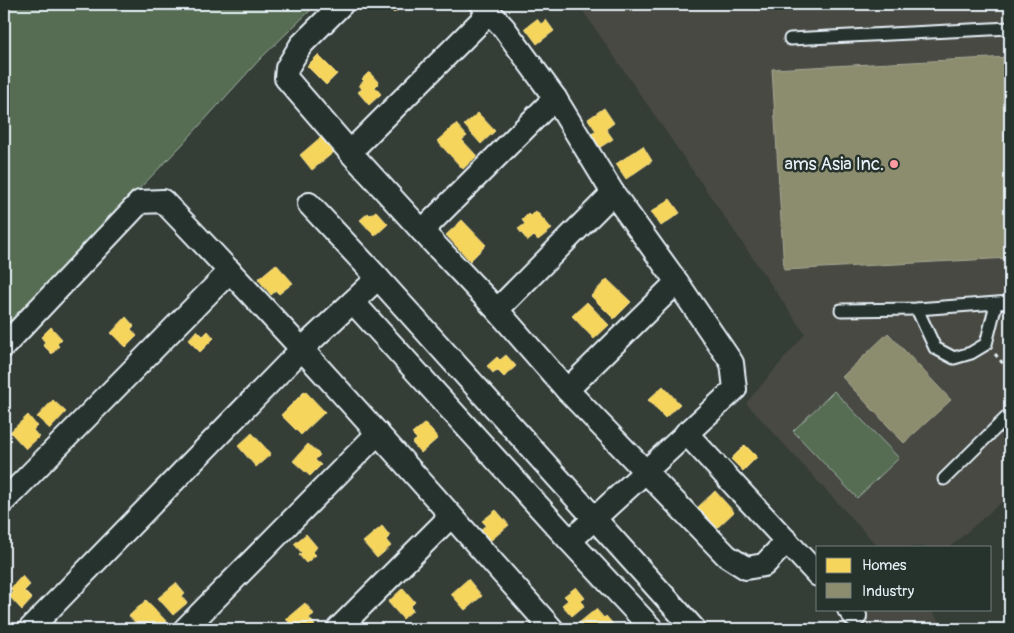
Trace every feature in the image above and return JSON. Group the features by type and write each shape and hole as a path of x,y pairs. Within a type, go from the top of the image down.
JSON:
{"street":[{"path":"342,4 301,46 287,68 286,78 422,232 497,310 567,390 727,556 746,568 764,565 787,541"},
{"path":"350,152 486,8 504,28 555,98 614,193 732,363 735,389 570,541"},
{"path":"422,232 555,98"},
{"path":"497,310 614,193"},
{"path":"4,346 140,202 163,200 302,349 552,629"},
{"path":"309,204 694,629"},
{"path":"4,501 230,270"},
{"path":"30,629 302,349 378,278"},
{"path":"567,390 677,282"},
{"path":"353,302 652,629"},
{"path":"185,629 378,433"},
{"path":"686,433 816,573"},
{"path":"338,629 451,516"}],"lane":[{"path":"790,39 1010,28"},
{"path":"841,310 917,309 1010,302"},
{"path":"917,309 935,348 954,358 971,353 986,344 996,304"},
{"path":"944,479 1010,414"}],"path":[{"path":"986,344 1010,372"}],"shaded area":[{"path":"578,4 1010,4 1010,495 951,546 877,546 746,403 805,334"},
{"path":"862,610 931,610 945,629 832,629"}],"green space":[{"path":"4,4 317,4 261,58 180,147 4,327"},
{"path":"834,391 899,458 857,498 793,431"}],"building: Homes":[{"path":"386,4 402,4 403,5 394,13"},
{"path":"537,19 541,24 546,20 554,31 537,44 525,28"},
{"path":"318,55 337,74 326,85 307,66"},
{"path":"369,72 379,83 375,87 381,94 369,105 358,92 362,89 359,85 364,81 362,79"},
{"path":"604,108 614,123 606,129 613,139 599,148 590,135 596,131 588,119"},
{"path":"478,113 495,131 481,144 464,125"},
{"path":"456,124 467,136 462,140 477,156 463,169 437,141"},
{"path":"321,137 334,152 312,170 300,155"},
{"path":"643,146 652,161 626,179 616,164"},
{"path":"670,199 680,213 661,226 651,212"},
{"path":"376,211 388,224 375,236 360,220 368,213 370,215"},
{"path":"536,211 552,229 538,240 534,236 528,241 518,229 525,224 522,220 528,214 530,216"},
{"path":"462,220 486,245 470,261 446,235"},
{"path":"276,264 293,283 279,294 276,291 271,295 258,279"},
{"path":"607,279 631,302 614,319 591,296"},
{"path":"587,302 609,325 594,339 572,316"},
{"path":"126,317 134,326 131,329 137,336 126,347 111,333"},
{"path":"51,327 62,339 52,354 43,345 45,342 41,337"},
{"path":"197,330 203,336 208,331 214,338 200,352 188,340"},
{"path":"506,355 516,366 504,377 497,370 493,373 487,366 497,357 500,360"},
{"path":"663,386 680,404 665,418 648,400"},
{"path":"305,391 325,412 301,435 281,415"},
{"path":"53,400 66,412 50,429 37,417"},
{"path":"28,415 37,426 33,430 39,437 26,449 10,432"},
{"path":"425,423 438,438 421,453 412,443 417,439 412,434"},
{"path":"252,433 271,454 256,467 238,446"},
{"path":"308,444 320,455 315,460 321,465 310,476 293,461"},
{"path":"745,445 757,457 743,471 731,459"},
{"path":"715,491 734,512 716,529 697,508"},
{"path":"496,510 509,525 490,541 480,530 486,525 482,521"},
{"path":"382,526 390,536 386,540 391,546 377,558 363,542"},
{"path":"306,534 317,547 313,552 316,555 306,563 299,555 302,553 294,544"},
{"path":"22,576 30,585 24,591 32,599 22,610 9,596 13,592 10,589"},
{"path":"468,579 482,596 465,610 451,594"},
{"path":"176,583 185,594 181,596 187,603 173,615 158,598"},
{"path":"576,587 585,598 581,601 584,606 572,616 562,605 568,600 564,596"},
{"path":"403,588 415,602 410,607 413,610 403,619 388,602"},
{"path":"146,600 167,622 159,629 141,629 129,616"},
{"path":"305,603 314,614 309,618 315,625 310,629 295,629 286,619"},
{"path":"596,609 613,624 607,629 576,629 574,627"}],"building: Industry":[{"name":"ams Asia Inc.","path":"1010,57 1010,258 784,270 772,69"},
{"path":"888,333 951,400 904,443 842,377"}],"place":[{"name":"ams Asia Inc.","path":"894,164"}]}
